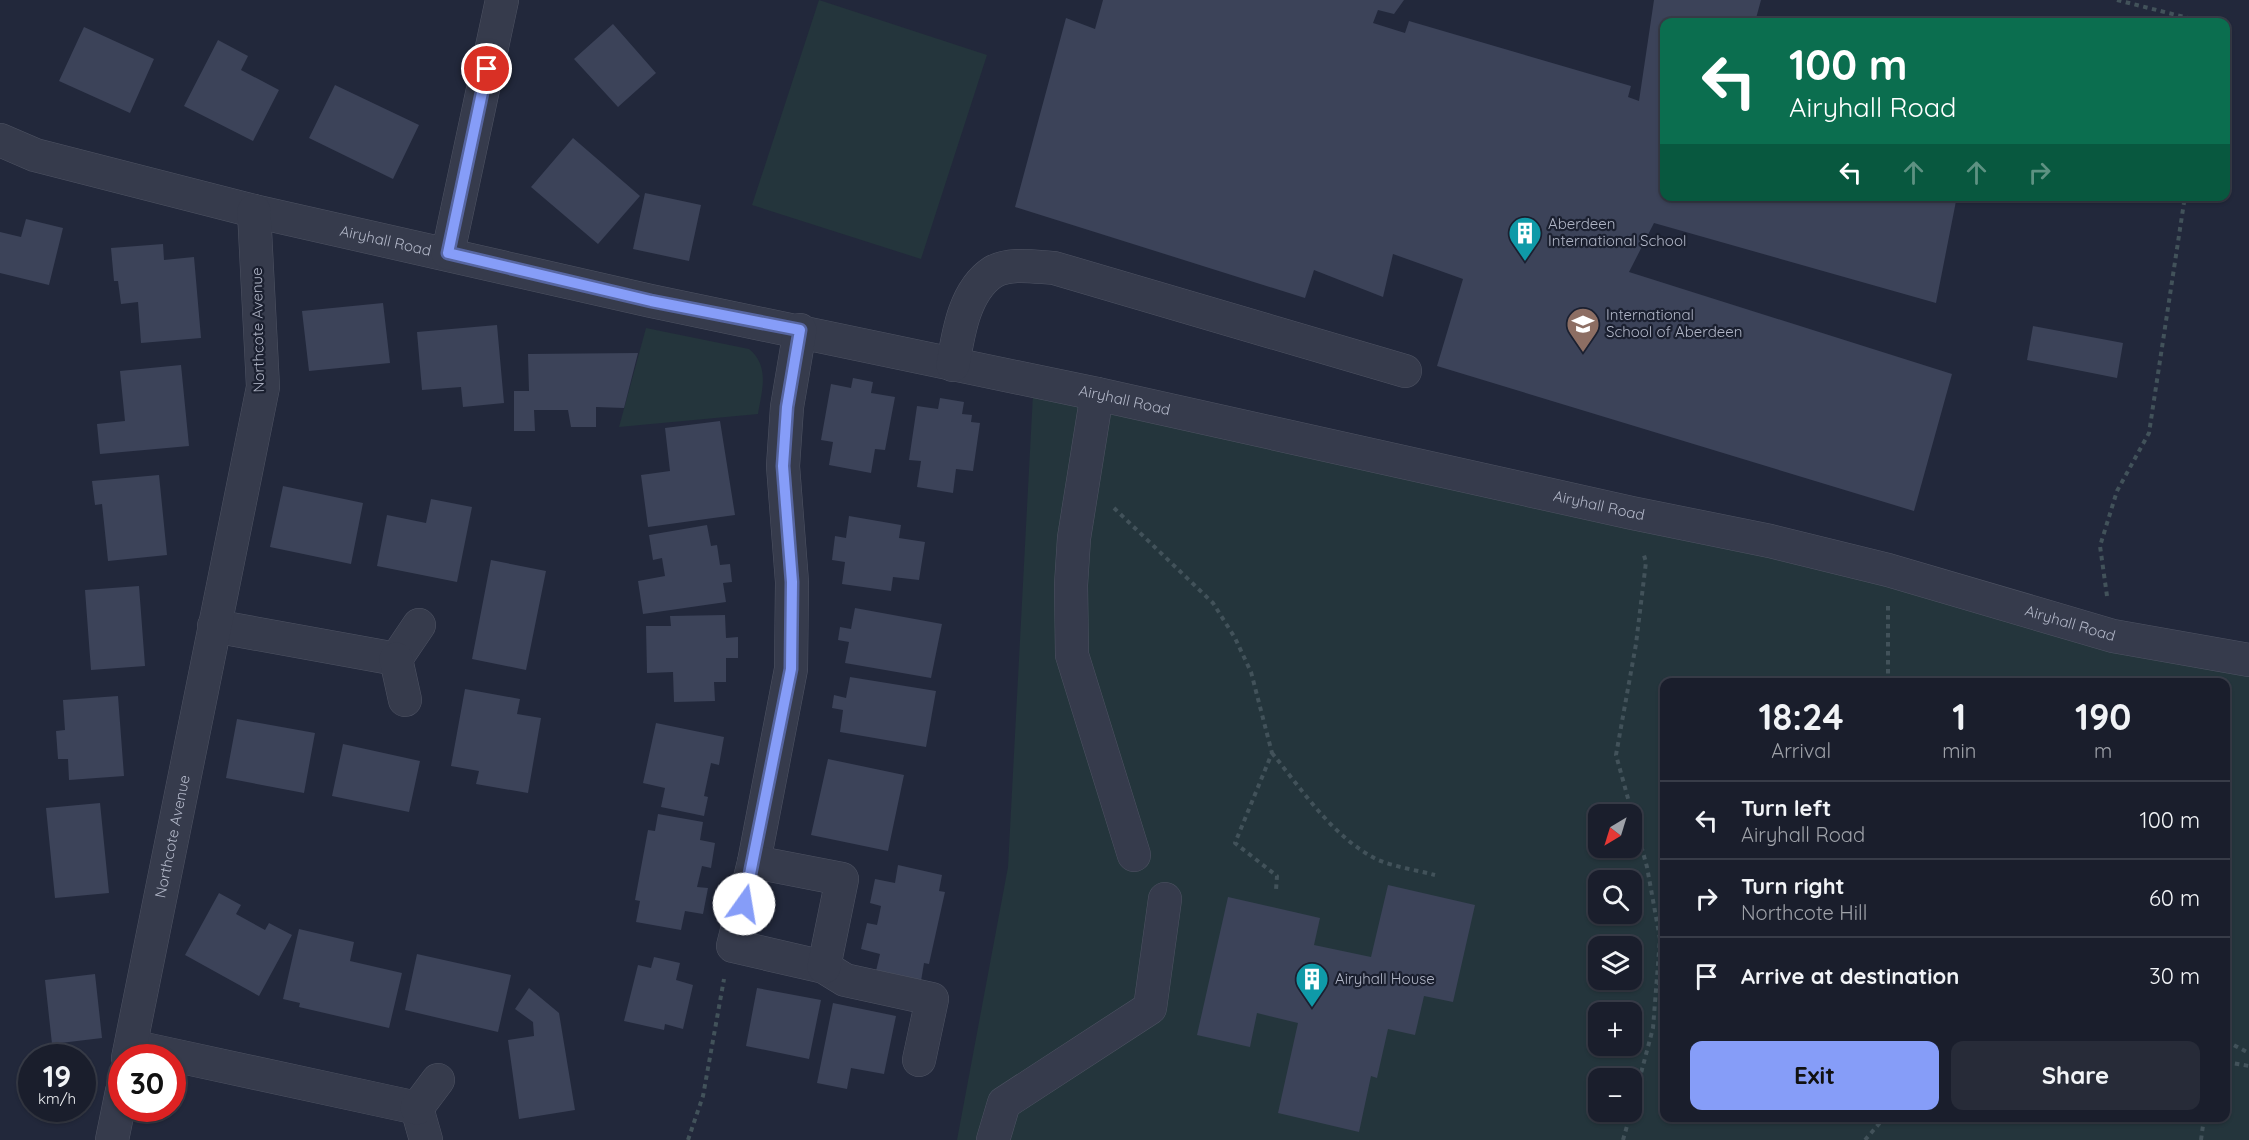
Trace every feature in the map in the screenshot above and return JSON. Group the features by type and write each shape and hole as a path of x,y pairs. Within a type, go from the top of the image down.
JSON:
{"street":[{"path":"448,253 502,0"},
{"name":"Airyhall Road","path":"0,140 35,155 254,211 448,253 651,301 800,330 1781,544 1888,570 2112,636 2249,660"},
{"name":"Northcote Avenue","path":"131,1044 263,387 254,211"},
{"path":"952,365 961,320 978,288 994,272 1017,266 1054,268 1405,371"},
{"path":"800,330 787,407 783,466 792,582 791,669 734,946 824,966 845,980 932,999 919,1060"},
{"path":"1097,394 1082,477 1071,585 1072,655 1134,855"},
{"path":"405,700 396,658 419,625"},
{"path":"214,626 396,658"},
{"path":"753,862 842,879 824,966"},
{"path":"993,1140 1004,1103 1150,1008 1165,900"},
{"name":"Northcote Avenue","path":"186,1063 417,1108"},
{"path":"426,1140 417,1108 438,1080"},
{"path":"112,1140 116,1122"}],"path":[{"path":"2117,0 2188,18"},
{"path":"2112,636 2100,546 2117,491 2149,433 2184,201"},
{"path":"1082,477 1213,603 1235,638 1251,672 1272,753 1312,802 1356,847 1379,860 1435,875"},
{"path":"1632,513 1646,562 1636,644 1616,755 1647,867 1660,939 1653,1028 1642,1068"},
{"path":"1888,570 1888,678"},
{"path":"1272,753 1235,843 1276,876 1276,890"},
{"path":"688,1140 703,1096 726,972 734,946"},
{"path":"2230,1043 2249,1053"},
{"path":"2230,1063 2249,1066"},
{"path":"1623,1140 1628,1122"},
{"path":"1864,1140 1880,1122"},
{"path":"2201,1140 2203,1122"}],"shaded area":[{"path":"819,0 987,55 921,259 752,205"},
{"path":"646,328 749,349 756,356 762,371 758,414 619,427"},
{"path":"1033,394 2249,657 2249,1140 957,1140 1008,867"}],"building":[{"name":"Aberdeen International School","path":"1103,0 1404,0 1394,14 1378,10 1373,23 1405,33 1409,21 1631,86 1628,97 1639,101 1654,0 1761,0 1756,18 1660,18 1660,201 1956,201 1936,303 1654,223 1629,272 1952,374 1914,511 1437,366 1463,279 1393,254 1383,297 1314,270 1305,298 1015,207 1066,18 1095,29"},
{"path":"613,24 656,73 618,107 574,59"},
{"path":"84,27 154,59 130,113 59,81"},
{"path":"218,40 248,56 241,70 279,90 253,141 184,106"},
{"path":"335,85 419,125 393,179 309,138"},
{"path":"573,138 640,196 598,244 531,187"},
{"path":"645,193 701,205 689,261 633,249"},
{"path":"26,219 63,228 49,285 0,273 0,232 21,237"},
{"path":"163,244 164,260 194,257 201,338 141,343 138,302 121,304 118,281 114,281 111,248"},
{"path":"383,303 390,363 309,371 302,311"},
{"path":"497,325 504,403 463,407 461,387 422,390 417,332"},
{"path":"2033,326 2123,343 2117,378 2027,360"},
{"path":"638,353 624,408 596,407 596,427 571,427 568,410 534,410 535,431 514,431 514,391 529,391 528,354"},
{"path":"181,365 189,446 100,454 97,424 125,421 120,371"},
{"path":"853,378 873,382 871,393 895,397 885,450 875,449 871,473 829,465 833,442 821,440 831,384 851,388"},
{"path":"940,398 964,402 962,414 972,415 971,422 980,423 973,471 956,469 953,493 917,487 921,461 909,460 917,406 938,409"},
{"path":"720,421 735,515 648,527 641,475 670,471 665,428"},
{"path":"159,475 167,555 108,561 102,504 95,505 92,481"},
{"path":"283,486 363,503 351,564 270,547"},
{"path":"431,499 472,507 457,582 377,566 387,515 426,523"},
{"path":"849,516 901,525 899,538 925,542 919,580 893,577 891,591 842,584 845,562 832,560 835,536 846,538"},
{"path":"707,525 711,546 717,545 720,565 730,564 732,582 723,583 726,602 643,614 638,581 665,576 662,558 653,560 649,535"},
{"path":"491,560 546,571 526,670 472,659"},
{"path":"139,586 145,666 91,670 85,590"},
{"path":"855,608 942,624 931,678 845,663 849,642 838,640 840,627 851,629"},
{"path":"725,615 726,638 738,637 738,658 726,658 726,682 714,682 715,701 674,702 673,672 647,673 646,626 671,626 670,616"},
{"path":"850,677 936,691 926,747 840,732 843,710 832,708 834,695 846,698"},
{"path":"465,689 520,699 517,714 541,718 528,793 476,784 479,771 451,766"},
{"path":"118,696 124,776 69,780 68,759 58,759 56,731 65,730 63,700"},
{"path":"237,719 315,733 304,793 226,778"},
{"path":"656,723 724,737 719,765 711,763 704,796 708,797 704,816 661,807 665,788 643,783"},
{"path":"343,744 420,761 409,812 332,796"},
{"path":"828,759 904,775 888,851 811,835"},
{"path":"100,803 109,893 55,898 46,808"},
{"path":"658,814 703,822 700,840 715,843 711,868 702,866 697,887 708,888 703,914 685,911 681,930 636,922 640,901 635,900 648,830 655,831"},
{"path":"898,865 942,875 939,891 945,892 929,964 924,963 921,981 876,971 880,954 861,949 867,923 877,925 881,906 870,903 875,879 895,883"},
{"name":"Airyhall House","path":"1388,885 1475,905 1453,1002 1424,996 1415,1035 1388,1029 1377,1078 1371,1076 1359,1132 1278,1113 1298,1023 1257,1013 1250,1047 1197,1035 1228,897 1320,918 1314,945 1371,957"},
{"path":"219,893 241,905 236,914 265,930 269,923 292,935 259,996 185,955"},
{"path":"299,929 354,942 350,961 402,973 389,1028 299,1007 300,1003 283,999"},
{"path":"417,954 511,975 498,1032 405,1010"},
{"path":"654,957 680,963 676,980 693,985 683,1029 665,1024 664,1030 624,1021 638,965 651,968"},
{"path":"95,974 102,1038 52,1044 45,980"},
{"path":"529,988 559,1013 575,1110 519,1119 508,1040 534,1036 533,1022 515,1009"},
{"path":"757,988 821,1000 809,1059 746,1046"},
{"path":"833,1003 896,1016 884,1074 851,1068 847,1089 817,1083"}],"place":[{"name":"Aberdeen International School","path":"1525,262"},
{"name":"International School of Aberdeen","path":"1583,353"},
{"name":"Airyhall House","path":"1312,1008"}],"route":[{"path":"487,69 448,253 651,301 800,330 787,407 783,466 792,582 791,669 744,904"}]}
